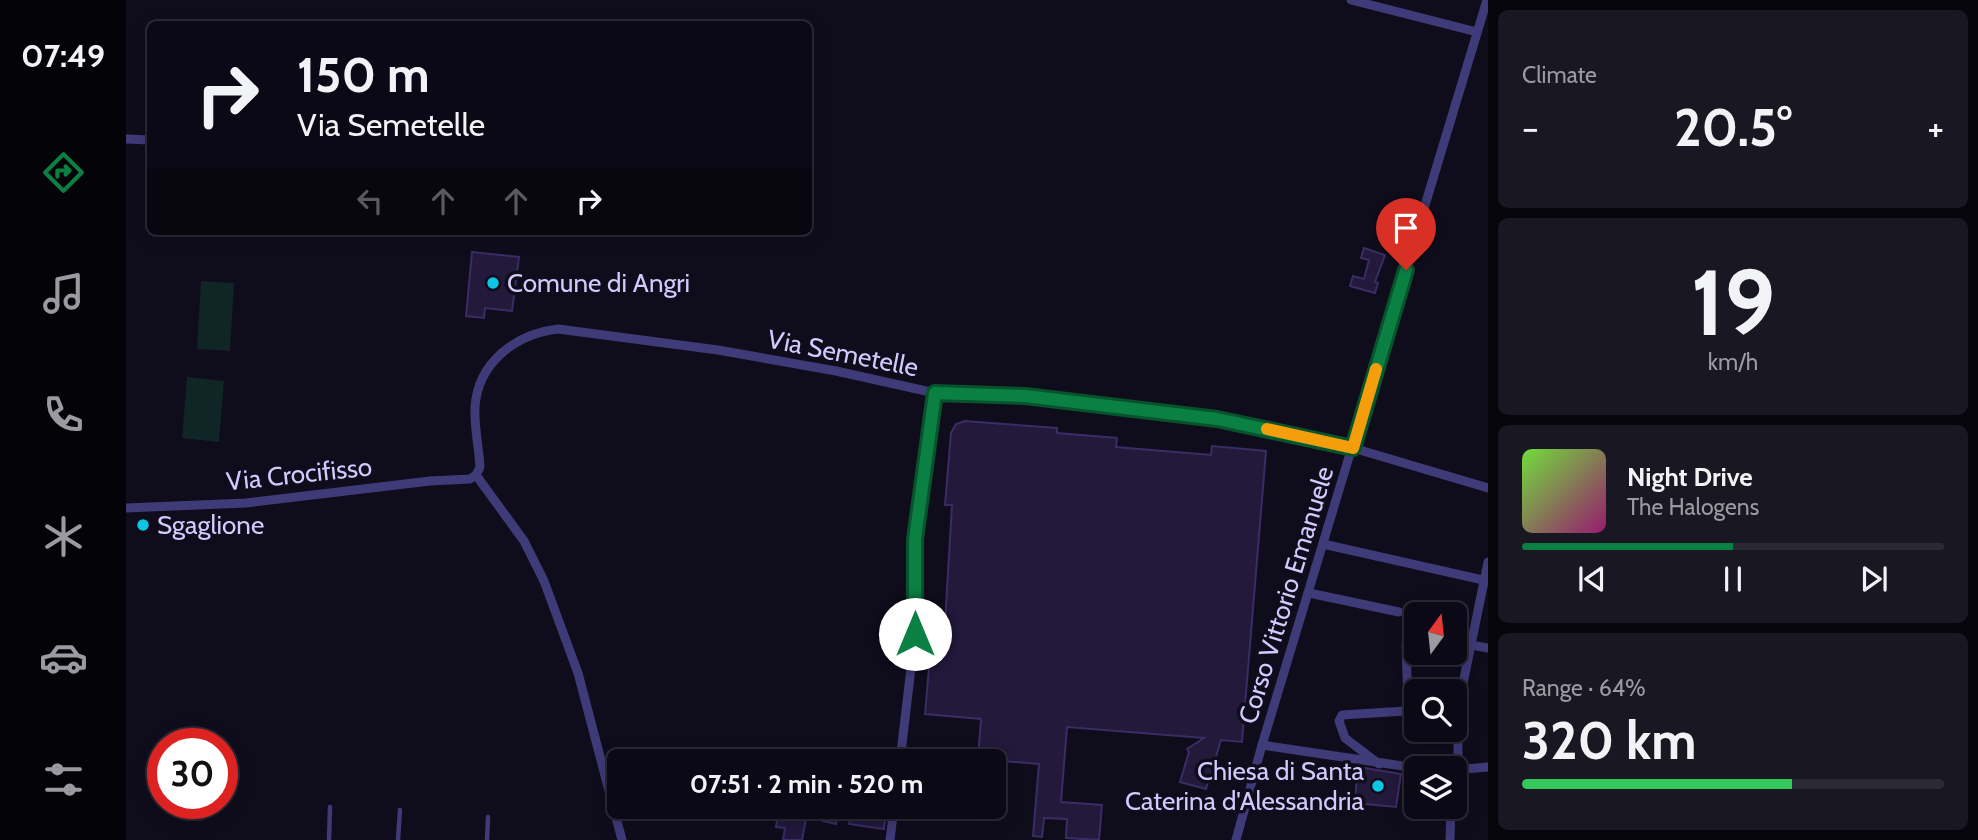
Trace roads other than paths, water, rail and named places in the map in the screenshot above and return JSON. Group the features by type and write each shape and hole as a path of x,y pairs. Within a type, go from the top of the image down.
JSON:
{"street":[{"path":"1351,0 1477,32"},
{"name":"Corso Vittorio Emanuele","path":"1236,840 1262,745 1487,0"},
{"path":"126,139 147,140"},
{"name":"Via Semetelle","path":"476,475 480,467 475,407 480,385 488,368 502,351 523,338 558,329 718,350 836,371 935,393 1025,396 1217,419 1353,448 1488,488"},
{"path":"901,749 915,634 915,539 935,393"},
{"path":"476,475 524,541 544,581 578,673 622,840"},
{"name":"Via Crocifisso","path":"126,508 246,503 430,481 470,479 476,475"},
{"path":"1323,544 1486,581"},
{"path":"1464,679 1488,562"},
{"path":"1308,593 1399,612"},
{"path":"1467,644 1488,648"},
{"path":"1379,764 1345,738 1339,721 1342,715 1406,711 1407,665"},
{"path":"1262,745 1404,767"},
{"path":"1467,769 1488,767"},
{"path":"890,840 893,819"},
{"path":"1450,840 1451,819"}],"lane":[{"path":"329,840 330,807"},
{"path":"398,840 400,810"},
{"path":"486,840 488,817"}],"place":[{"name":"Comune di Angri","path":"493,283"},
{"name":"Sgaglione","path":"143,525"},
{"name":"Chiesa di Santa Caterina d'Alessandria","path":"1378,786"}]}
